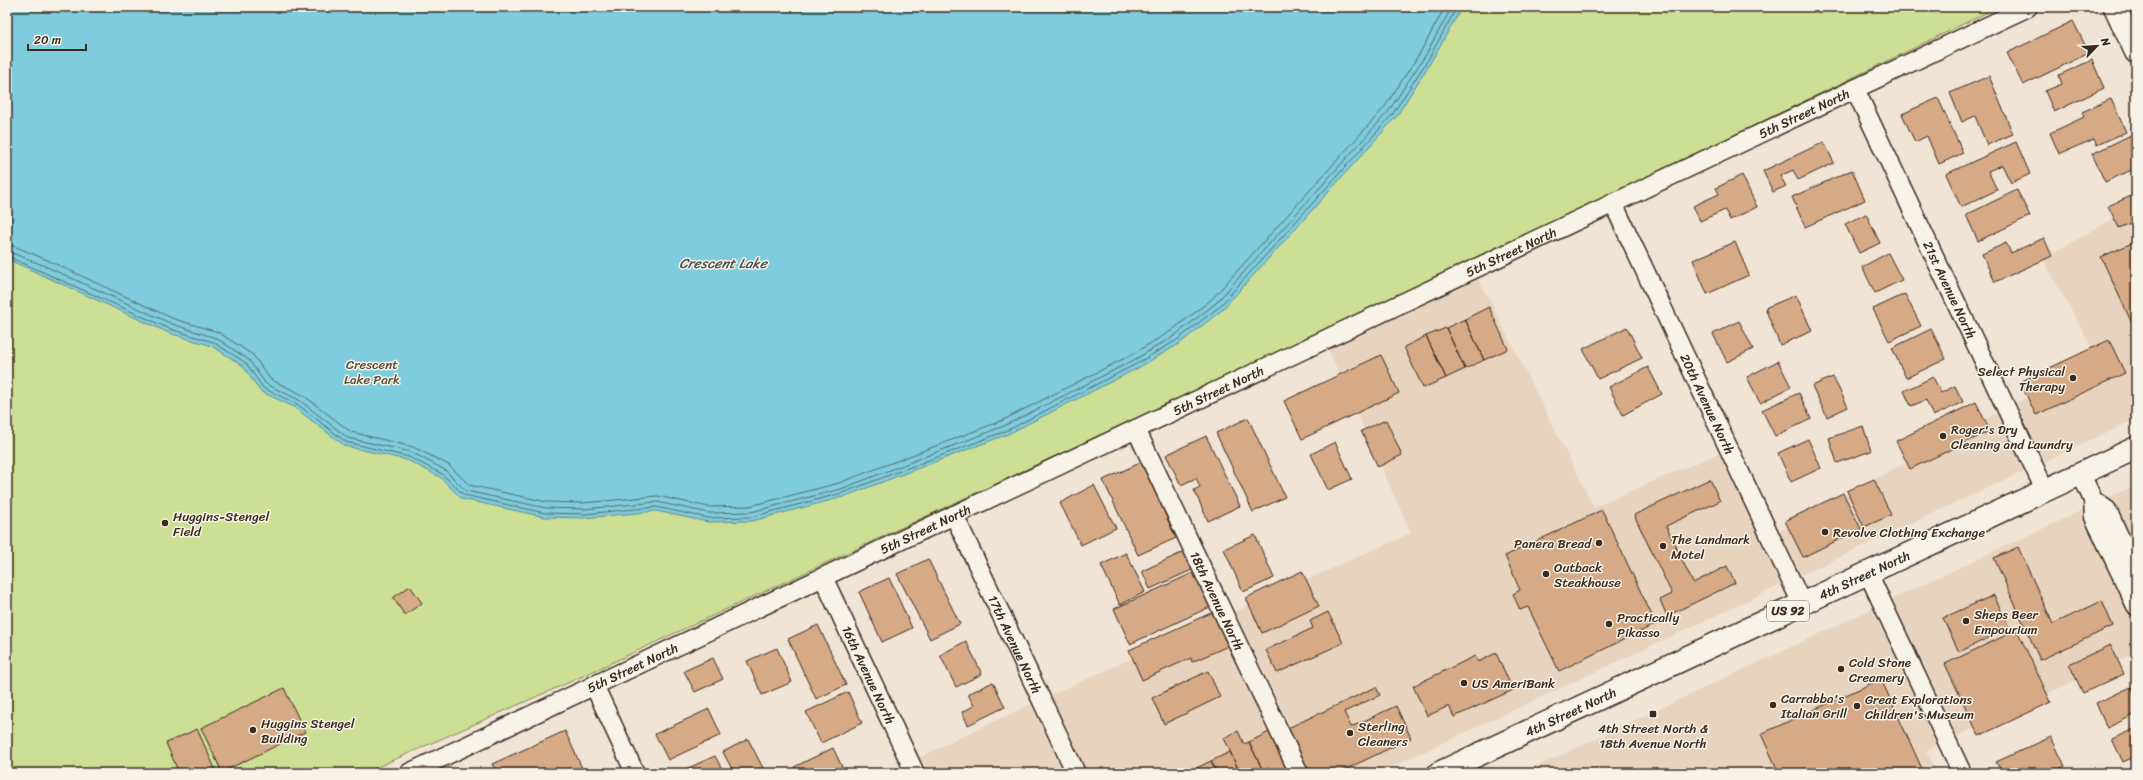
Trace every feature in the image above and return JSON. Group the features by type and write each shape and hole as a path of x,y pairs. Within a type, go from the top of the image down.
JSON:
{"main road":[{"path":"2115,7 2136,52"},
{"name":"4th Street North","path":"1439,773 2136,448"}],"street":[{"name":"5th Street North","path":"408,773 2028,7"},
{"name":"21st Avenue North","path":"1855,89 2045,490"},
{"name":"20th Avenue North","path":"1613,203 1802,604"},
{"name":"18th Avenue North","path":"1136,429 1299,773"},
{"path":"2081,474 2093,500 2094,517 2136,606"},
{"path":"2093,500 2107,510 2136,572"},
{"name":"17th Avenue North","path":"954,515 1076,773"},
{"path":"1868,573 1962,773"},
{"name":"16th Avenue North","path":"823,577 915,773"},
{"path":"594,686 635,773"}],"shaded area":[{"path":"2136,205 2136,419 2044,462 2016,403 2098,359 2043,259"},
{"path":"1478,278 1594,507 1719,453 1781,585 1378,773 1312,773 1235,612 1411,533 1328,349"},
{"path":"1997,413 2024,471 1801,575 1780,531"},
{"path":"2136,485 2136,564 2105,499"},
{"path":"2085,509 2136,618 2136,652 1957,736 1892,599"},
{"path":"1872,609 1937,745 1926,751 1937,773 1523,773"},
{"path":"1215,621 1287,773 1088,773 1051,695"},
{"path":"1031,704 1063,773 928,773 920,757"}],"green space":[{"name":"Crescent Lake","path":"7,7 1998,7 1624,189 1139,417 581,677 364,773 7,773"}],"water":[{"name":"Crescent Lake","path":"7,7 1462,7 1432,60 1396,117 1222,310 1179,344 1138,368 1008,434 843,497 752,521 708,522 656,511 584,518 545,517 462,499 440,477 407,460 345,446 294,407 260,391 243,366 212,346 169,333 7,259"}],"building":[{"path":"2073,21 2089,53 2023,85 2007,53"},
{"path":"2092,60 2104,88 2054,112 2045,91 2062,84 2059,75"},
{"path":"1989,76 2013,134 1987,145 1975,116 1962,122 1950,93"},
{"path":"1938,98 1963,153 1939,164 1927,136 1915,142 1902,114"},
{"path":"2111,99 2126,132 2097,145 2094,139 2059,154 2050,133 2084,117 2082,112"},
{"path":"2135,133 2136,168 2105,182 2092,154"},
{"path":"1824,142 1834,163 1798,180 1793,170 1780,176 1786,186 1773,192 1763,171"},
{"path":"2016,142 2030,174 2011,183 2002,165 1988,171 1997,190 1961,207 1946,174"},
{"path":"1852,170 1865,200 1805,227 1792,197"},
{"path":"1742,175 1757,207 1730,220 1725,210 1700,221 1693,206 1719,194 1716,188"},
{"path":"2017,190 2030,216 1978,241 1966,215"},
{"path":"2136,194 2136,221 2119,228 2108,206"},
{"path":"1866,214 1880,243 1859,253 1845,224"},
{"path":"2044,238 2052,256 1995,282 1982,254 2006,243 2011,253"},
{"path":"1735,242 1749,275 1707,294 1693,260"},
{"path":"2132,243 2136,251 2136,332 2101,257"},
{"path":"1888,253 1902,280 1875,293 1862,267"},
{"path":"1905,294 1921,326 1889,341 1873,309"},
{"path":"1796,295 1812,331 1780,345 1765,308"},
{"path":"1489,307 1508,349 1484,360 1465,319"},
{"path":"1465,319 1484,360 1465,369 1446,328"},
{"path":"1739,321 1753,349 1727,362 1713,334"},
{"path":"1627,327 1642,358 1598,379 1583,349"},
{"path":"1446,328 1465,369 1446,378 1426,336"},
{"path":"1931,329 1946,359 1906,378 1892,348"},
{"path":"1426,336 1446,378 1423,388 1404,347"},
{"name":"Select Physical Therapy","path":"2109,340 2125,373 2036,415 2020,382"},
{"path":"1381,355 1399,393 1302,439 1284,401"},
{"path":"1778,361 1791,387 1760,403 1747,377"},
{"path":"1648,367 1662,394 1623,415 1609,387"},
{"path":"1833,377 1848,407 1827,417 1812,386"},
{"path":"1933,377 1941,393 1955,386 1963,402 1933,416 1926,400 1911,406 1904,391"},
{"path":"1799,393 1811,419 1775,436 1762,410"},
{"name":"Roger's Dry Cleaning and Laundry","path":"1976,402 1990,431 1910,469 1896,441"},
{"path":"1248,418 1285,497 1253,512 1216,433"},
{"path":"1386,420 1402,455 1378,467 1361,431"},
{"path":"1863,426 1871,451 1837,463 1829,438"},
{"path":"1206,436 1240,506 1208,521 1194,490 1200,487 1196,478 1181,485 1166,455"},
{"path":"1808,439 1821,468 1791,482 1778,453"},
{"path":"1335,442 1352,479 1328,490 1311,454"},
{"path":"1142,462 1176,538 1138,555 1103,480"},
{"name":"The Landmark Motel","path":"1710,479 1720,501 1666,526 1693,583 1727,566 1735,583 1667,616 1660,600 1672,594 1634,515"},
{"path":"1874,479 1891,515 1864,527 1847,491"},
{"path":"1094,485 1116,528 1081,545 1060,503"},
{"path":"1843,493 1861,529 1803,557 1785,521"},
{"path":"1602,510 1656,624 1559,671 1528,607 1520,610 1513,594 1520,590 1505,556"},
{"path":"1255,535 1274,578 1243,592 1224,549"},
{"path":"2018,547 2053,624 2102,601 2113,626 2040,660 1994,558"},
{"path":"1186,551 1194,569 1150,589 1142,571"},
{"path":"1126,553 1145,592 1120,605 1101,565"},
{"path":"928,559 960,624 930,639 897,574"},
{"path":"1302,571 1319,606 1262,633 1246,598"},
{"path":"1195,572 1210,607 1130,644 1114,609"},
{"path":"889,578 912,628 882,642 859,592"},
{"path":"410,586 422,603 405,615 393,598"},
{"path":"1994,595 2009,628 1959,652 1943,618"},
{"path":"1213,612 1228,646 1192,662 1191,658 1142,680 1129,650"},
{"path":"1328,612 1343,643 1277,673 1266,650 1313,628 1310,621"},
{"path":"818,625 846,685 816,699 788,639"},
{"path":"2017,630 2051,702 1979,736 1945,664"},
{"path":"966,641 982,674 956,687 940,655"},
{"path":"2111,645 2124,674 2083,693 2069,664"},
{"path":"777,648 792,682 762,695 747,661"},
{"name":"US AmeriBank","path":"1496,653 1513,690 1454,717 1449,706 1427,716 1413,686 1475,656 1478,662"},
{"path":"713,658 723,679 695,692 684,671"},
{"path":"1208,671 1220,697 1164,724 1152,698"},
{"name":"Great Explorations Children's Museum","path":"1881,679 1924,773 1779,773 1761,734"},
{"path":"993,682 1005,707 968,725 962,712 974,706 968,694"},
{"name":"Sterling Cleaners","path":"1376,687 1380,695 1344,712 1351,727 1396,706 1411,738 1338,773 1310,773 1288,728"},
{"path":"2131,687 2136,698 2136,714 2107,728 2096,703"},
{"name":"Huggins Stengel Building","path":"284,688 305,732 222,772 201,728"},
{"path":"848,692 862,723 821,743 806,712"},
{"path":"709,709 721,735 668,760 655,734"},
{"path":"2136,728 2136,756 2123,762 2112,739"},
{"path":"197,729 217,773 179,773 166,743"},
{"path":"565,731 582,768 572,773 497,773 492,764"},
{"path":"1238,731 1244,744 1249,742 1264,773 1240,773 1224,738"},
{"path":"1271,731 1290,773 1264,773 1249,742"},
{"path":"2051,737 2065,766 2050,773 2002,773 1996,762"},
{"path":"748,739 763,768 754,773 734,773 723,752"},
{"path":"833,748 845,773 797,773 794,767"},
{"path":"1230,752 1240,773 1217,773 1211,761"},
{"path":"715,756 724,773 677,773"},
{"path":"1211,761 1217,773 1194,773 1192,770"}],"place":[{"name":"Select Physical Therapy","path":"2073,378"},
{"name":"Roger's Dry Cleaning and Laundry","path":"1943,436"},
{"name":"Huggins-Stengel Field","path":"165,523"},
{"name":"Revolve Clothing Exchange","path":"1825,532"},
{"name":"Panera Bread","path":"1599,543"},
{"name":"The Landmark Motel","path":"1663,546"},
{"name":"Outback Steakhouse","path":"1546,574"},
{"name":"Sheps Beer Empourium","path":"1966,621"},
{"name":"Practically Pikasso","path":"1609,624"},
{"name":"Cold Stone Creamery","path":"1841,669"},
{"name":"US AmeriBank","path":"1464,683"},
{"name":"Carrabba's Italian Grill","path":"1773,705"},
{"name":"Great Explorations Children's Museum","path":"1857,706"},
{"name":"4th Street North & 18th Avenue North","path":"1653,714"},
{"name":"Huggins Stengel Building","path":"253,730"},
{"name":"Sterling Cleaners","path":"1350,733"}],"park label":[{"name":"Crescent Lake Park","path":"372,372"}]}
